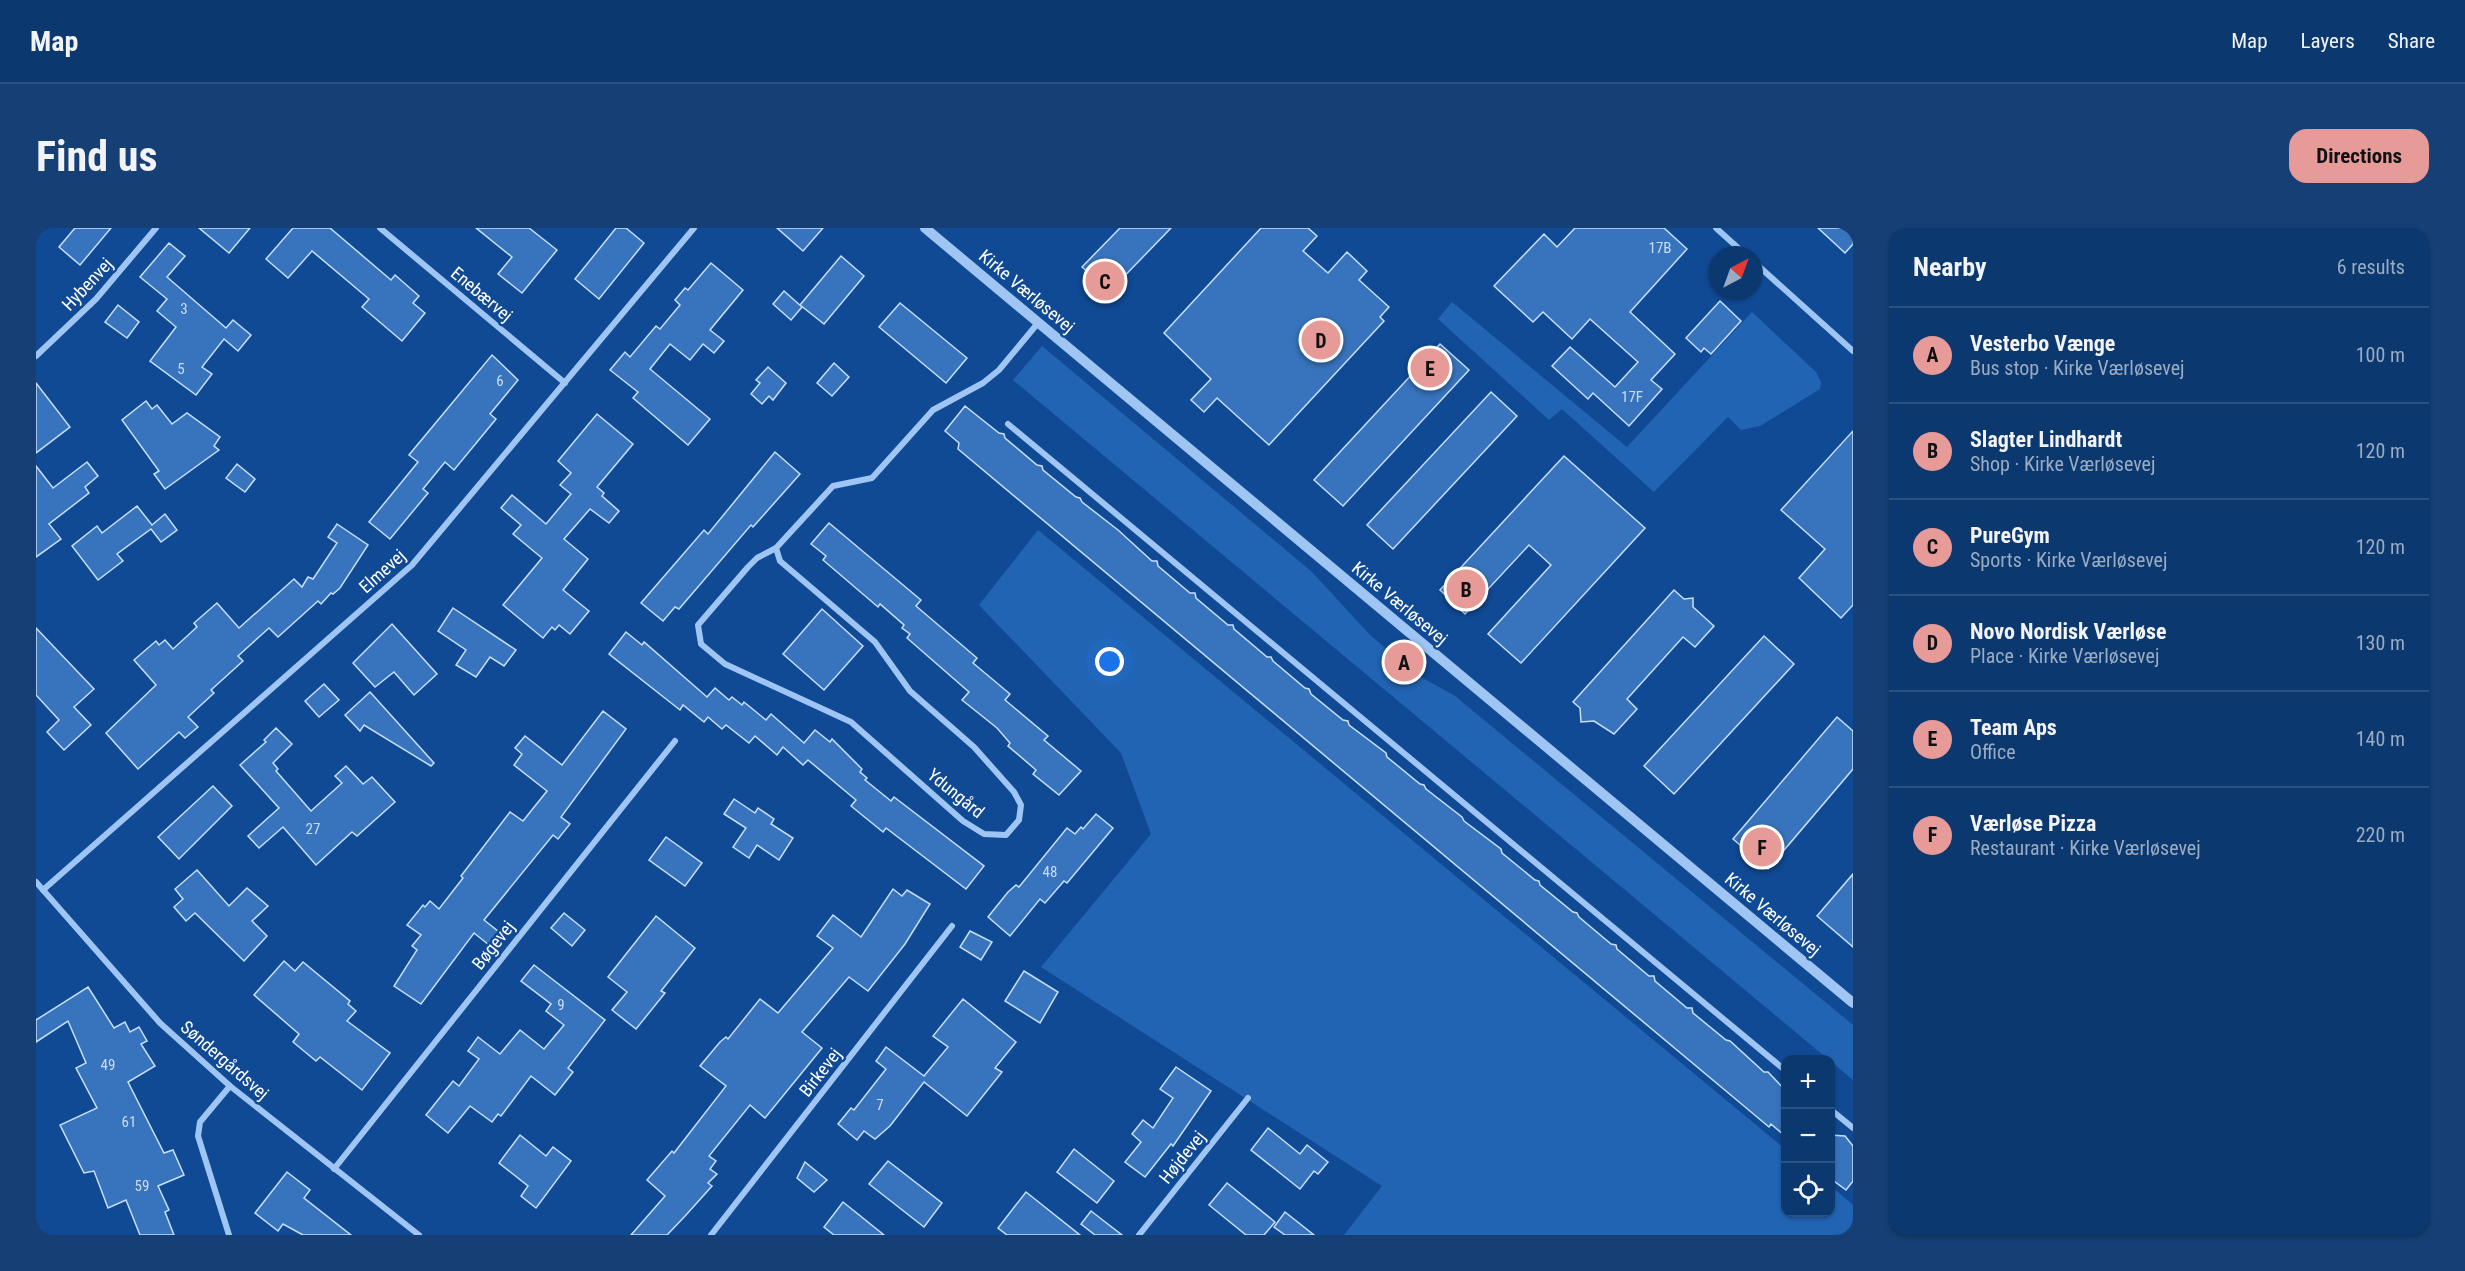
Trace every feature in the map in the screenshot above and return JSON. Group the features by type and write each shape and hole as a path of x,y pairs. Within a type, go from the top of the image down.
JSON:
{"street":[{"name":"Hybenvej","path":"36,356 96,299 156,228"},
{"name":"Enebærvej","path":"380,228 565,383"},
{"name":"Elmevej","path":"43,890 412,565 694,228"},
{"name":"Kirke Værløsevej","path":"925,228 1853,1003"},
{"path":"1716,228 1736,246"},
{"path":"1763,270 1853,351"},
{"name":"Ydungård","path":"776,548 780,561 875,642 910,691 974,747 1014,792 1021,804 1019,820 1006,835 984,834 963,821 851,722 725,664 701,644 698,625 757,558 776,548 833,486 872,478 933,410 983,383 999,370 1038,323"},
{"path":"1008,424 1781,1068"},
{"name":"Bøgevej","path":"334,1169 675,741"},
{"name":"Søndergårdsvej","path":"36,882 160,1023 230,1086 419,1235"},
{"name":"Birkevej","path":"711,1235 952,926"},
{"path":"229,1235 198,1136 200,1122 230,1086"},
{"name":"Højdevej","path":"1139,1235 1248,1098"},
{"path":"1835,1113 1853,1128"}],"shaded area":[{"path":"1452,302 1627,447 1752,312 1816,372 1821,382 1820,389 1760,426 1741,430 1728,417 1654,492 1562,409 1549,420 1438,319"},
{"path":"1042,346 1312,572 1370,635 1419,676 1455,696 1853,1025 1853,1080 1835,1065 1835,1055 1823,1055 1013,380"},
{"path":"1038,530 1781,1146 1781,1217 1835,1217 1835,1189 1853,1205 1853,1235 1344,1235 1382,1186 1041,967 1151,834 1121,753 979,605"}],"building":[{"path":"75,228 111,228 80,265 59,247"},
{"path":"199,228 250,228 229,253"},
{"path":"293,228 330,228 391,280 395,275 419,296 413,303 425,313 402,341 362,307 369,299 312,251 288,278 266,259"},
{"path":"476,228 529,228 557,250 522,293 498,274 512,257"},
{"path":"616,228 626,228 644,243 599,299 575,279"},
{"path":"777,228 823,228 803,251"},
{"path":"1120,228 1171,228 1109,292 1082,267"},
{"path":"1261,228 1308,228 1317,236 1303,251 1328,273 1347,252 1367,271 1359,280 1389,307 1380,317 1384,321 1269,445 1217,398 1204,412 1191,400 1211,379 1164,333"},
{"path":"1575,228 1664,228 1687,249 1630,312 1675,354 1651,380 1662,389 1629,426 1593,393 1588,399 1552,366 1570,347 1615,387 1638,362 1590,319 1572,339 1543,312 1533,322 1494,286 1544,234 1557,247"},
{"path":"1818,228 1853,228 1853,244 1845,253"},
{"path":"169,243 185,256 167,277 226,328 233,320 251,335 238,351 224,339 202,367 212,374 196,395 150,361 176,327 157,311 167,299 140,277"},
{"path":"841,256 864,276 824,324 800,305"},
{"path":"711,263 743,290 710,330 724,341 714,353 703,344 690,360 670,344 650,369 710,419 688,445 633,398 638,392 610,370 625,352 630,357 656,326 660,329 680,305 675,300 685,288 688,290"},
{"path":"784,291 802,307 791,320 773,304"},
{"path":"1720,301 1741,321 1711,354 1704,348 1701,352 1686,338"},
{"path":"900,303 967,358 946,383 879,327"},
{"path":"118,305 139,322 127,338 105,322"},
{"path":"1440,344 1469,370 1343,506 1314,480"},
{"path":"492,355 518,380 490,414 496,419 454,470 445,462 423,489 428,493 390,539 369,522 418,462 409,455"},
{"path":"834,363 849,377 832,396 817,383"},
{"path":"768,367 786,383 773,400 769,396 762,404 751,394 760,383 756,380"},
{"path":"36,383 70,427 36,453"},
{"path":"1491,392 1517,416 1393,549 1367,525"},
{"path":"146,401 152,409 157,405 172,424 187,413 220,437 214,446 219,450 165,489 154,474 159,471 122,420"},
{"path":"965,406 999,433 1004,434 1005,438 1037,465 1042,466 1043,470 1080,498 1152,561 1157,561 1158,566 1190,593 1195,593 1196,598 1228,625 1233,625 1234,629 1267,657 1271,657 1305,688 1309,689 1311,694 1343,720 1348,721 1349,725 1501,849 1502,853 1539,881 1540,885 1577,913 1611,944 1616,945 1617,949 1649,976 1654,976 1655,981 1687,1008 1692,1008 1693,1013 1730,1041 1764,1072 1768,1072 1781,1086 1781,1133 1771,1124 1769,1127 958,449 959,443 945,431"},
{"path":"597,414 633,444 597,487 604,493 602,496 619,511 609,523 590,509 564,539 588,559 563,590 589,611 570,634 559,625 555,630 552,627 543,638 503,605 542,558 513,534 521,525 501,508 512,495 546,524 571,494 560,485 571,473 558,461"},
{"path":"1853,431 1853,605 1841,618 1799,578 1825,549 1781,510"},
{"path":"775,452 800,474 753,527 751,525 679,609 675,607 663,621 641,603 704,530 708,534"},
{"path":"1564,456 1645,528 1521,663 1488,634 1551,565 1529,545 1465,614 1440,590"},
{"path":"87,462 98,476 85,487 89,493 49,524 61,539 36,557 36,466 53,488"},
{"path":"237,464 255,479 245,492 226,478"},
{"path":"137,506 152,525 165,514 177,530 161,542 151,529 117,554 123,561 98,580 72,546 97,526 102,533"},
{"path":"829,523 921,600 916,606 977,658 973,663 1010,694 1005,700 1048,736 1044,740 1081,771 1059,795 1033,774 1036,770 1008,746 1010,743 997,728 962,700 969,692 907,638 910,634 902,628 904,625 880,604 878,607 823,560 826,556 811,544"},
{"path":"337,524 368,545 340,588 333,594 331,593 321,604 318,601 278,637 269,628 238,656 243,661 211,690 214,693 188,717 198,727 185,738 179,732 138,769 106,733 156,685 134,660 156,641 159,645 165,640 173,649 197,627 194,623 217,603 239,628 294,579 302,587 308,577 313,579 337,543 328,537"},
{"path":"1674,590 1684,599 1693,598 1693,607 1714,626 1695,647 1683,637 1627,699 1637,709 1614,734 1594,721 1581,722 1580,708 1573,702"},
{"path":"453,608 516,650 504,666 490,657 476,677 456,665 466,650 438,631"},
{"path":"822,609 863,646 824,690 783,654"},
{"path":"392,624 437,674 414,695 394,672 375,687 353,663"},
{"path":"36,628 94,689 74,707 91,725 64,750 47,732 59,720 36,695"},
{"path":"626,632 642,645 644,642 707,697 715,688 729,700 732,697 742,705 744,702 766,720 771,714 804,743 815,730 830,742 832,739 862,769 860,772 867,778 865,780 891,801 894,797 984,866 966,889 886,828 883,832 851,806 856,800 808,760 803,765 783,747 777,755 755,736 749,743 726,725 722,729 708,717 704,722 683,705 680,710 609,654"},
{"path":"1764,636 1794,664 1674,794 1644,766"},
{"path":"324,684 339,700 319,717 305,701"},
{"path":"370,692 434,763 431,766 364,725 360,731 345,715"},
{"path":"603,711 626,729 561,817 570,824 558,839 553,835 484,920 499,932 489,945 474,933 421,1004 394,986 417,950 412,946 421,935 407,925 423,905 425,907 430,901 439,909 510,812 523,821 547,791 514,765 522,754 515,748 525,736 562,765"},
{"path":"1837,717 1853,731 1853,769 1768,869 1733,839"},
{"path":"276,728 292,744 273,763 278,769 276,771 311,811 342,783 335,776 346,766 363,784 372,777 395,802 357,836 352,832 316,865 283,827 259,848 248,836 279,808 240,765 266,742 264,740"},
{"path":"213,786 232,806 179,859 158,837"},
{"path":"734,799 755,813 758,808 774,819 771,824 793,838 779,860 757,845 749,858 733,847 746,828 724,814"},
{"path":"1096,814 1113,828 1067,883 1064,881 1045,903 1040,899 1010,936 988,917 1008,892 1016,885 1019,887 1067,828 1075,834 1081,827 1083,829"},
{"path":"666,837 702,863 685,886 649,860"},
{"path":"197,870 229,906 247,888 268,906 252,921 267,936 244,961 195,913 186,921 174,907 183,899 175,889"},
{"path":"1853,874 1853,947 1817,916"},
{"path":"893,889 902,896 907,890 930,904 905,944 868,991 849,977 802,1032 822,1048 765,1118 750,1105 709,1156 716,1161 710,1169 717,1174 708,1183 712,1186 686,1215 667,1235 631,1235 665,1196 647,1180 672,1151 674,1153 726,1086 700,1066 720,1042 726,1037 728,1039 760,999 778,1013 833,948 817,936 833,915 861,937"},
{"path":"564,913 585,930 572,946 551,928"},
{"path":"656,916 695,948 661,991 665,993 636,1029 612,1010 627,992 608,977"},
{"path":"970,931 992,942 981,960 960,947"},
{"path":"284,961 295,971 303,962 350,1001 348,1004 356,1011 347,1021 390,1053 362,1090 320,1057 316,1061 293,1042 299,1034 254,995"},
{"path":"534,965 605,1020 568,1068 573,1072 555,1095 531,1076 501,1116 498,1114 492,1122 470,1106 448,1133 426,1115 453,1081 459,1086 479,1059 468,1051 478,1037 500,1054 520,1030 544,1049 564,1025 546,1011 551,1004 521,981"},
{"path":"1024,971 1058,992 1040,1023 1005,1001"},
{"path":"88,987 114,1028 125,1022 130,1032 139,1027 147,1041 141,1044 155,1066 128,1082 164,1153 173,1150 184,1175 158,1186 169,1210 165,1212 174,1235 140,1235 126,1200 108,1208 94,1171 84,1173 60,1125 97,1108 76,1068 86,1063 68,1021 36,1042 36,1020"},
{"path":"963,999 1016,1042 995,1068 1002,1072 967,1116 924,1082 890,1126 875,1139 864,1131 857,1140 838,1124 851,1108 854,1110 886,1069 876,1061 886,1047 924,1076 948,1047 933,1036"},
{"path":"1176,1067 1211,1091 1173,1146 1171,1144 1145,1177 1125,1162 1141,1142 1132,1134 1143,1120 1153,1128 1173,1098 1160,1089"},
{"path":"1268,1128 1300,1154 1307,1145 1328,1162 1318,1174 1314,1171 1300,1189 1251,1150"},
{"path":"520,1135 546,1156 553,1147 571,1161 536,1208 521,1196 528,1186 499,1163"},
{"path":"1835,1135 1845,1136 1853,1146 1853,1181 1846,1190 1835,1182"},
{"path":"1074,1149 1114,1181 1097,1203 1057,1172"},
{"path":"888,1161 942,1203 924,1227 869,1184"},
{"path":"805,1162 827,1180 814,1192 797,1178"},
{"path":"287,1172 310,1190 304,1198 351,1235 303,1235 283,1224 278,1231 255,1213"},
{"path":"1227,1183 1275,1222 1264,1235 1246,1235 1209,1205"},
{"path":"1026,1192 1080,1235 1007,1235 998,1228"},
{"path":"843,1202 884,1235 834,1235 824,1227"},
{"path":"1091,1211 1122,1235 1095,1235 1081,1224"},
{"path":"1285,1212 1314,1235 1285,1235 1274,1227"}],"place":[{"name":"PureGym","path":"1105,281"},
{"name":"Novo Nordisk Værløse","path":"1321,340"},
{"name":"Team Aps","path":"1430,368"},
{"name":"Slagter Lindhardt","path":"1466,589"},
{"name":"Vesterbo Vænge","path":"1404,662"},
{"name":"Værløse Pizza","path":"1762,847"}]}
